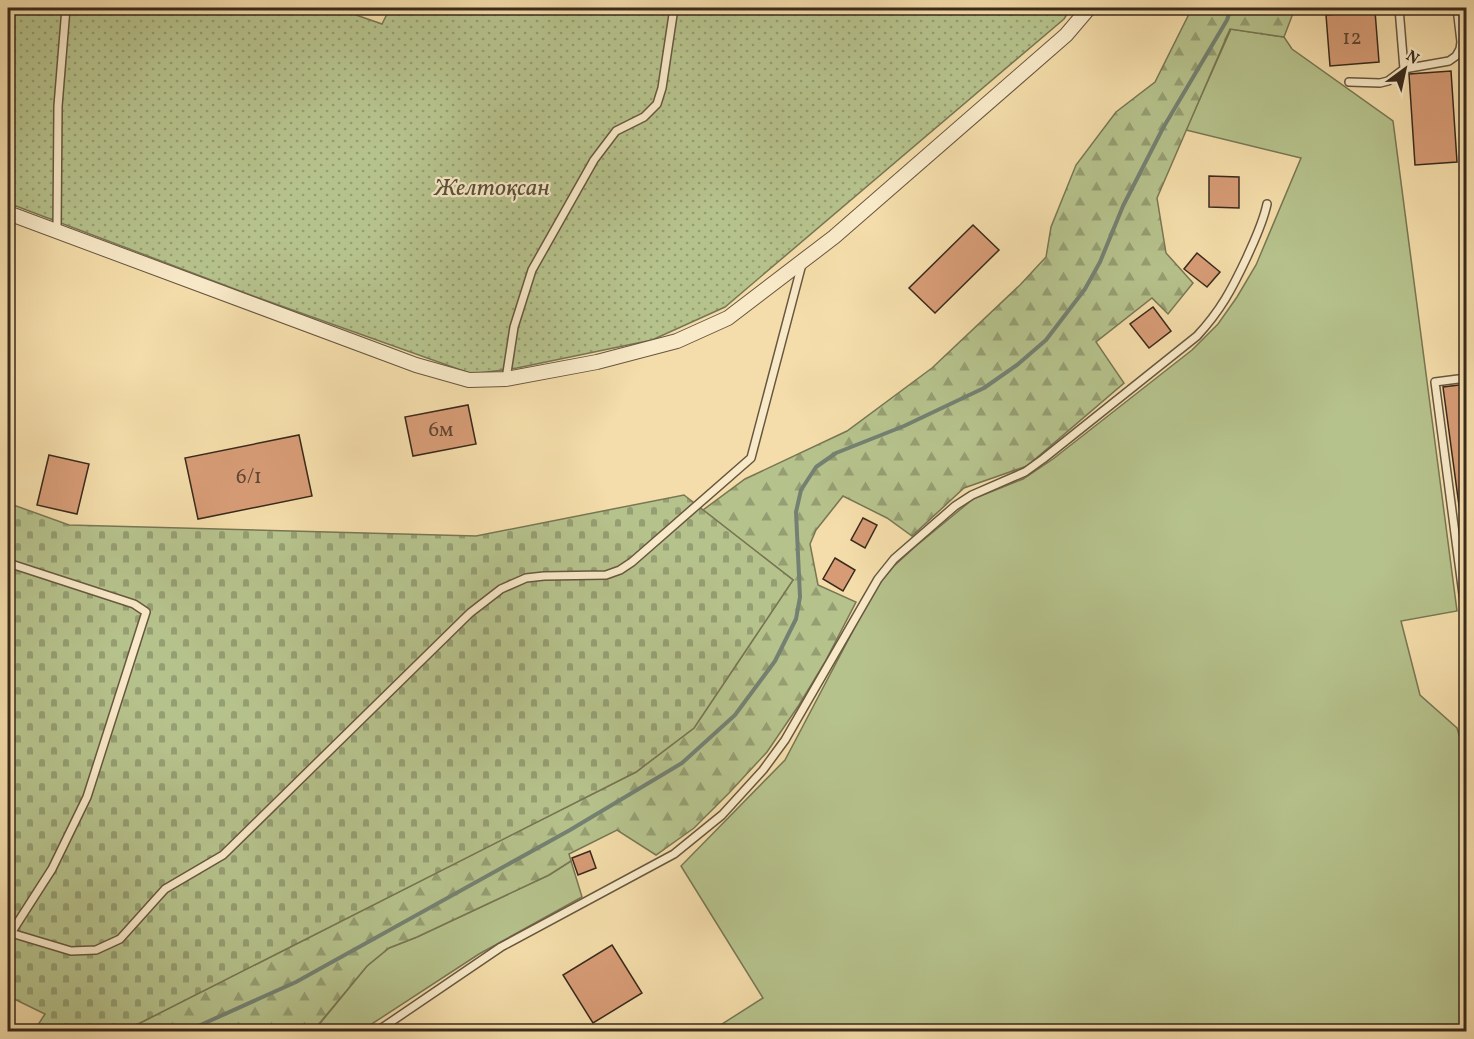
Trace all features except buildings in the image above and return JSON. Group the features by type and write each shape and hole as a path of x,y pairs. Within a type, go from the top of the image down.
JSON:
{"street":[{"path":"8,213 416,365 469,380 506,379 597,362 677,341 728,318 834,237 1066,34 1089,8"}],"lane":[{"path":"57,231 58,106 66,8"},
{"path":"506,379 513,327 532,270 589,169 616,131 644,117 657,104 662,88 674,8"},
{"path":"1399,8 1404,69"},
{"path":"1349,82 1380,83 1388,81 1404,69 1449,61 1460,49 1457,8"},
{"path":"376,1032 501,947 674,854 722,815 763,770 785,740 878,579 894,559 955,506 972,495 1024,472 1043,459 1197,336 1230,294 1263,223 1267,204"},
{"path":"8,563 134,604 146,612 87,797 52,869 9,931 71,951 96,950 120,939 165,889 223,855 470,613 501,589 526,578 606,575 620,570 751,458 804,259"},
{"path":"1467,378 1435,382 1467,617"}],"green space":[{"name":"Желтоқсан","path":"8,8 336,8 382,24 390,8 1071,8 1064,19 725,307 652,340 517,368 472,374 256,297 8,203"},
{"path":"1192,8 1295,8 1284,37 1230,29 1157,198 1166,253 1193,283 1168,314 1152,298 1096,342 1124,383 1027,466 964,488 912,536 887,518 843,496 816,530 810,544 818,585 856,602 825,662 767,752 694,828 656,855 617,830 569,854 571,861 549,875 389,948 367,966 313,1031 113,1032 136,1025 636,772 694,728 793,580 703,510 745,479 847,431 932,368 1020,285 1046,257 1051,227 1076,165 1116,112 1155,82"},
{"path":"1231,29 1284,37 1292,49 1393,121 1457,611 1401,621 1420,695 1457,728 1466,759 1466,1031 711,1031 763,998 681,866 785,760 875,589 894,566 973,499 1023,479 1053,459 1192,350 1218,324 1256,265 1301,158 1186,130"},
{"path":"684,495 793,580 694,728 636,772 136,1025 113,1031 34,1031 45,1014 8,996 8,503 69,525 476,536"},
{"path":"571,861 582,897 479,954 361,1031 313,1032 367,966 389,948 549,875"}],"waterway":[{"path":"185,1032 296,982 570,830 682,763 735,715 775,661 796,619 800,597 796,512 801,490 816,467 836,453 904,426 984,388 1017,365 1046,340 1085,289 1100,262 1123,206 1163,128 1227,20 1231,8"}]}
